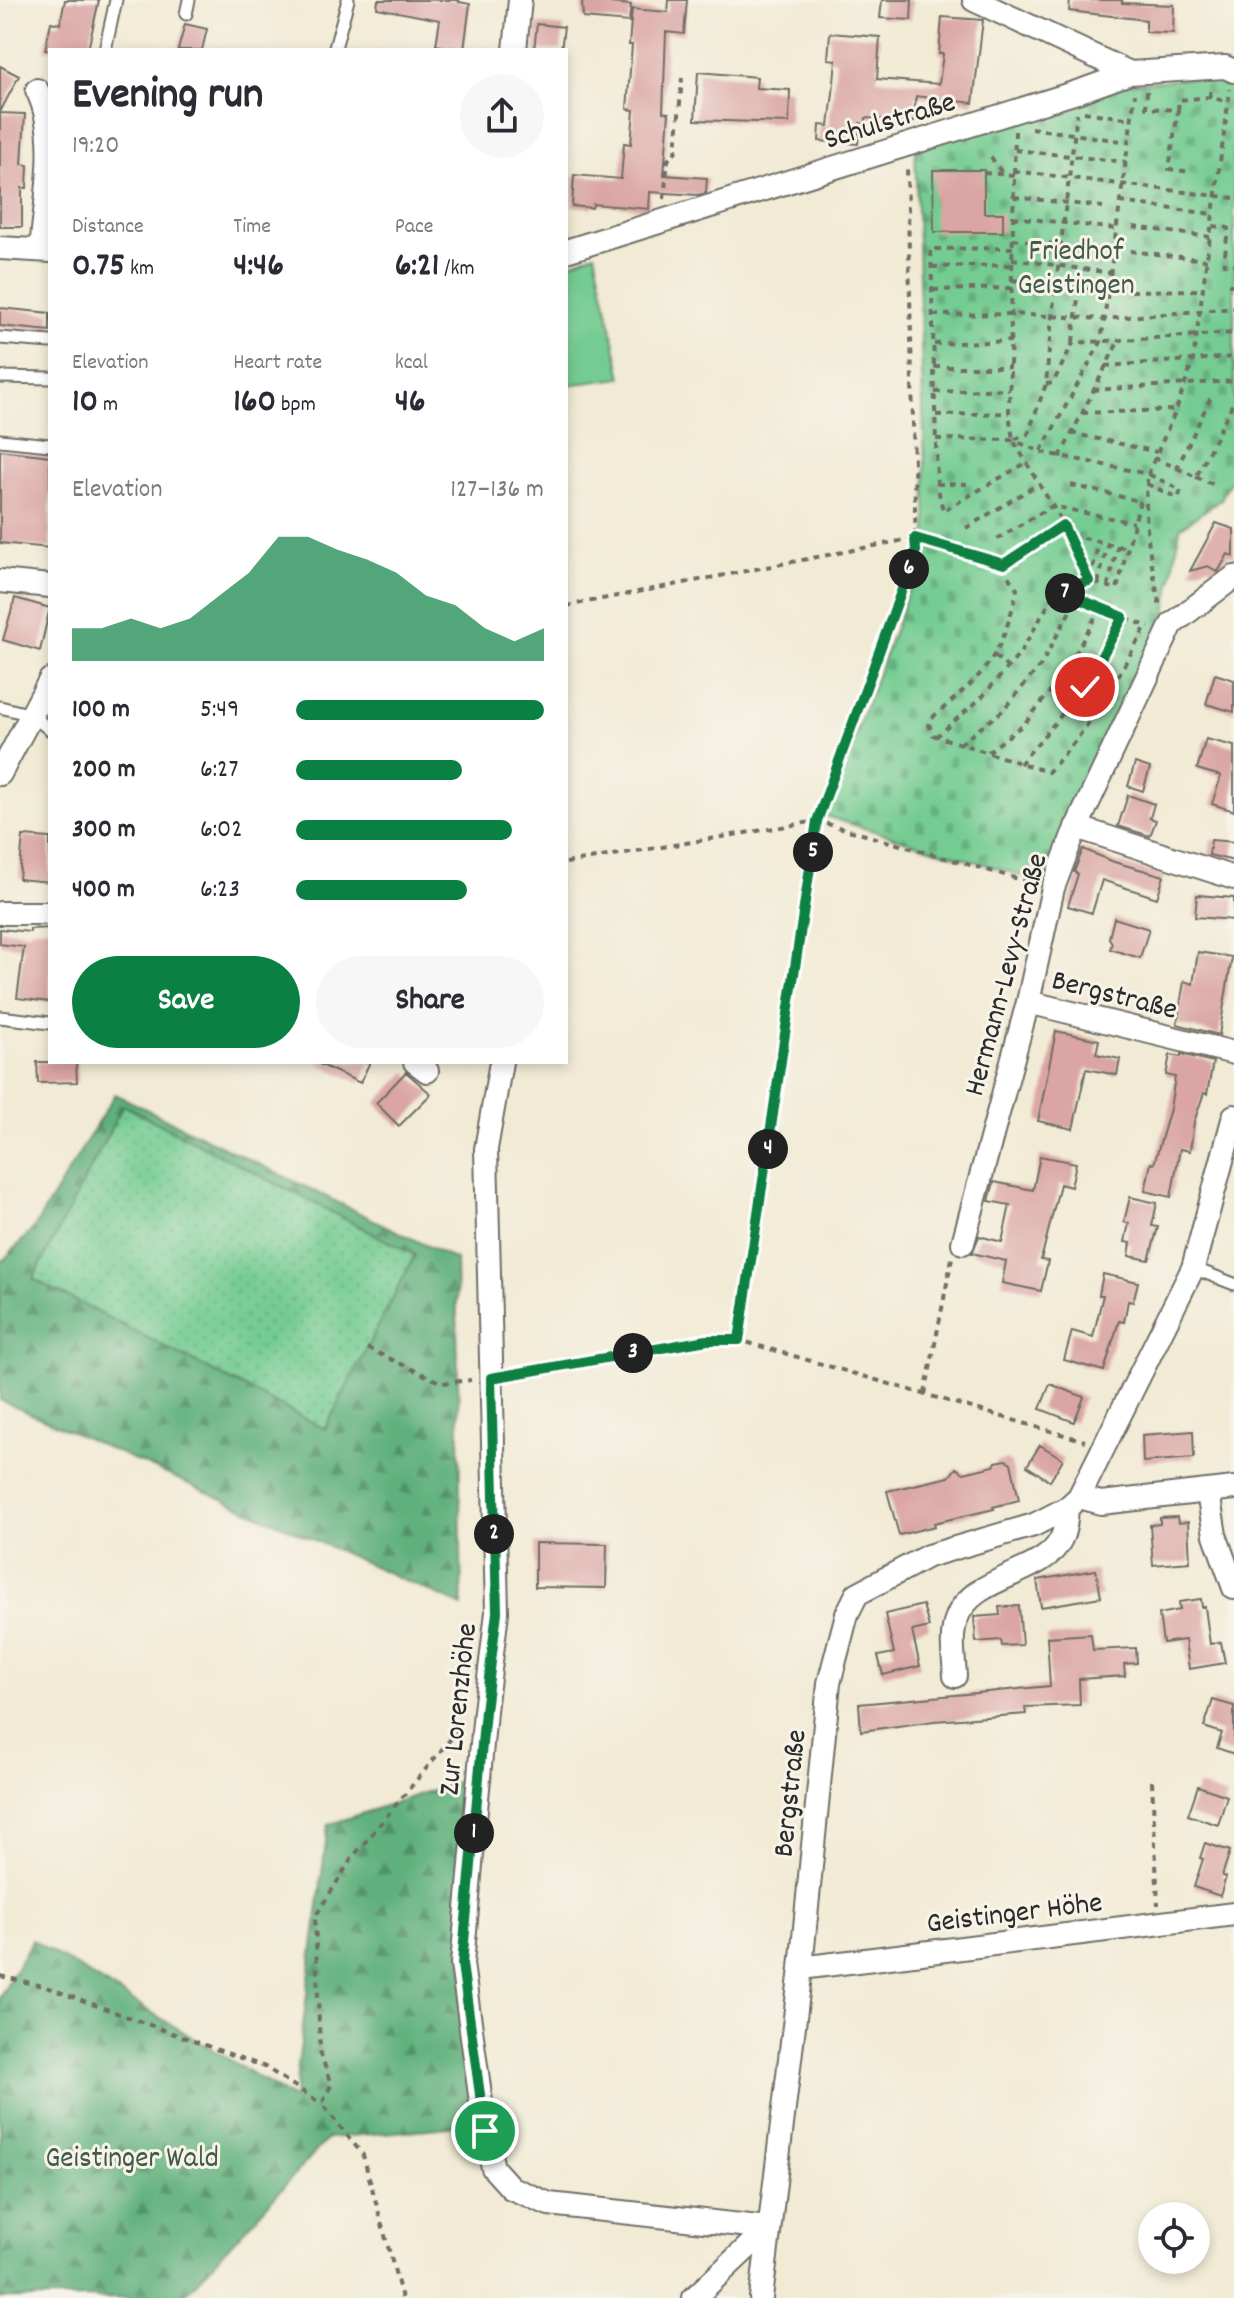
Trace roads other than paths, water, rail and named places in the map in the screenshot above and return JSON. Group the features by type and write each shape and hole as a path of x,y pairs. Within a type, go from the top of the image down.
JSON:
{"street":[{"path":"515,48 520,0"},
{"path":"974,0 1130,73"},
{"name":"Schulstraße","path":"568,250 906,145 1079,101 1130,73 1225,67 1232,80"},
{"path":"37,90 46,108 48,122"},
{"path":"0,248 46,250 48,193"},
{"name":"Hermann-Levy-Straße","path":"963,1243 1028,1002 1053,888 1076,827 1172,624 1234,577"},
{"path":"0,581 48,586"},
{"path":"0,774 48,684"},
{"path":"1076,827 1234,878"},
{"path":"0,913 48,913"},
{"name":"Bergstraße","path":"1028,1002 1234,1053"},
{"name":"Zur Lorenzhöhe","path":"501,1064 486,1149 497,1612 462,1964 493,2168 511,2188 549,2204 768,2228"},
{"path":"955,1676 952,1637 956,1618 969,1599 1053,1551 1063,1537 1073,1502 1193,1268 1234,1116"},
{"path":"1073,1502 1101,1503 1234,1488"},
{"path":"1208,1493 1215,1535 1234,1588"},
{"name":"Bergstraße","path":"761,2298 801,1968 829,1683 847,1614 857,1594 928,1556 1034,1525 1073,1502"},
{"name":"Geistinger Höhe","path":"801,1968 1234,1914"},
{"path":"694,2298 768,2228"}],"lane":[{"path":"105,48 116,0"},
{"path":"186,14 189,0"},
{"path":"335,48 348,0"},
{"path":"0,338 48,342"},
{"path":"0,377 48,378"},
{"path":"0,440 48,445"},
{"path":"0,707 32,715 48,728"},
{"path":"0,1017 48,1023"},
{"path":"1193,1268 1234,1284"}],"park label":[{"name":"Friedhof Geistingen","path":"1076,266"},
{"name":"Geistinger Wald","path":"132,2156"}]}
